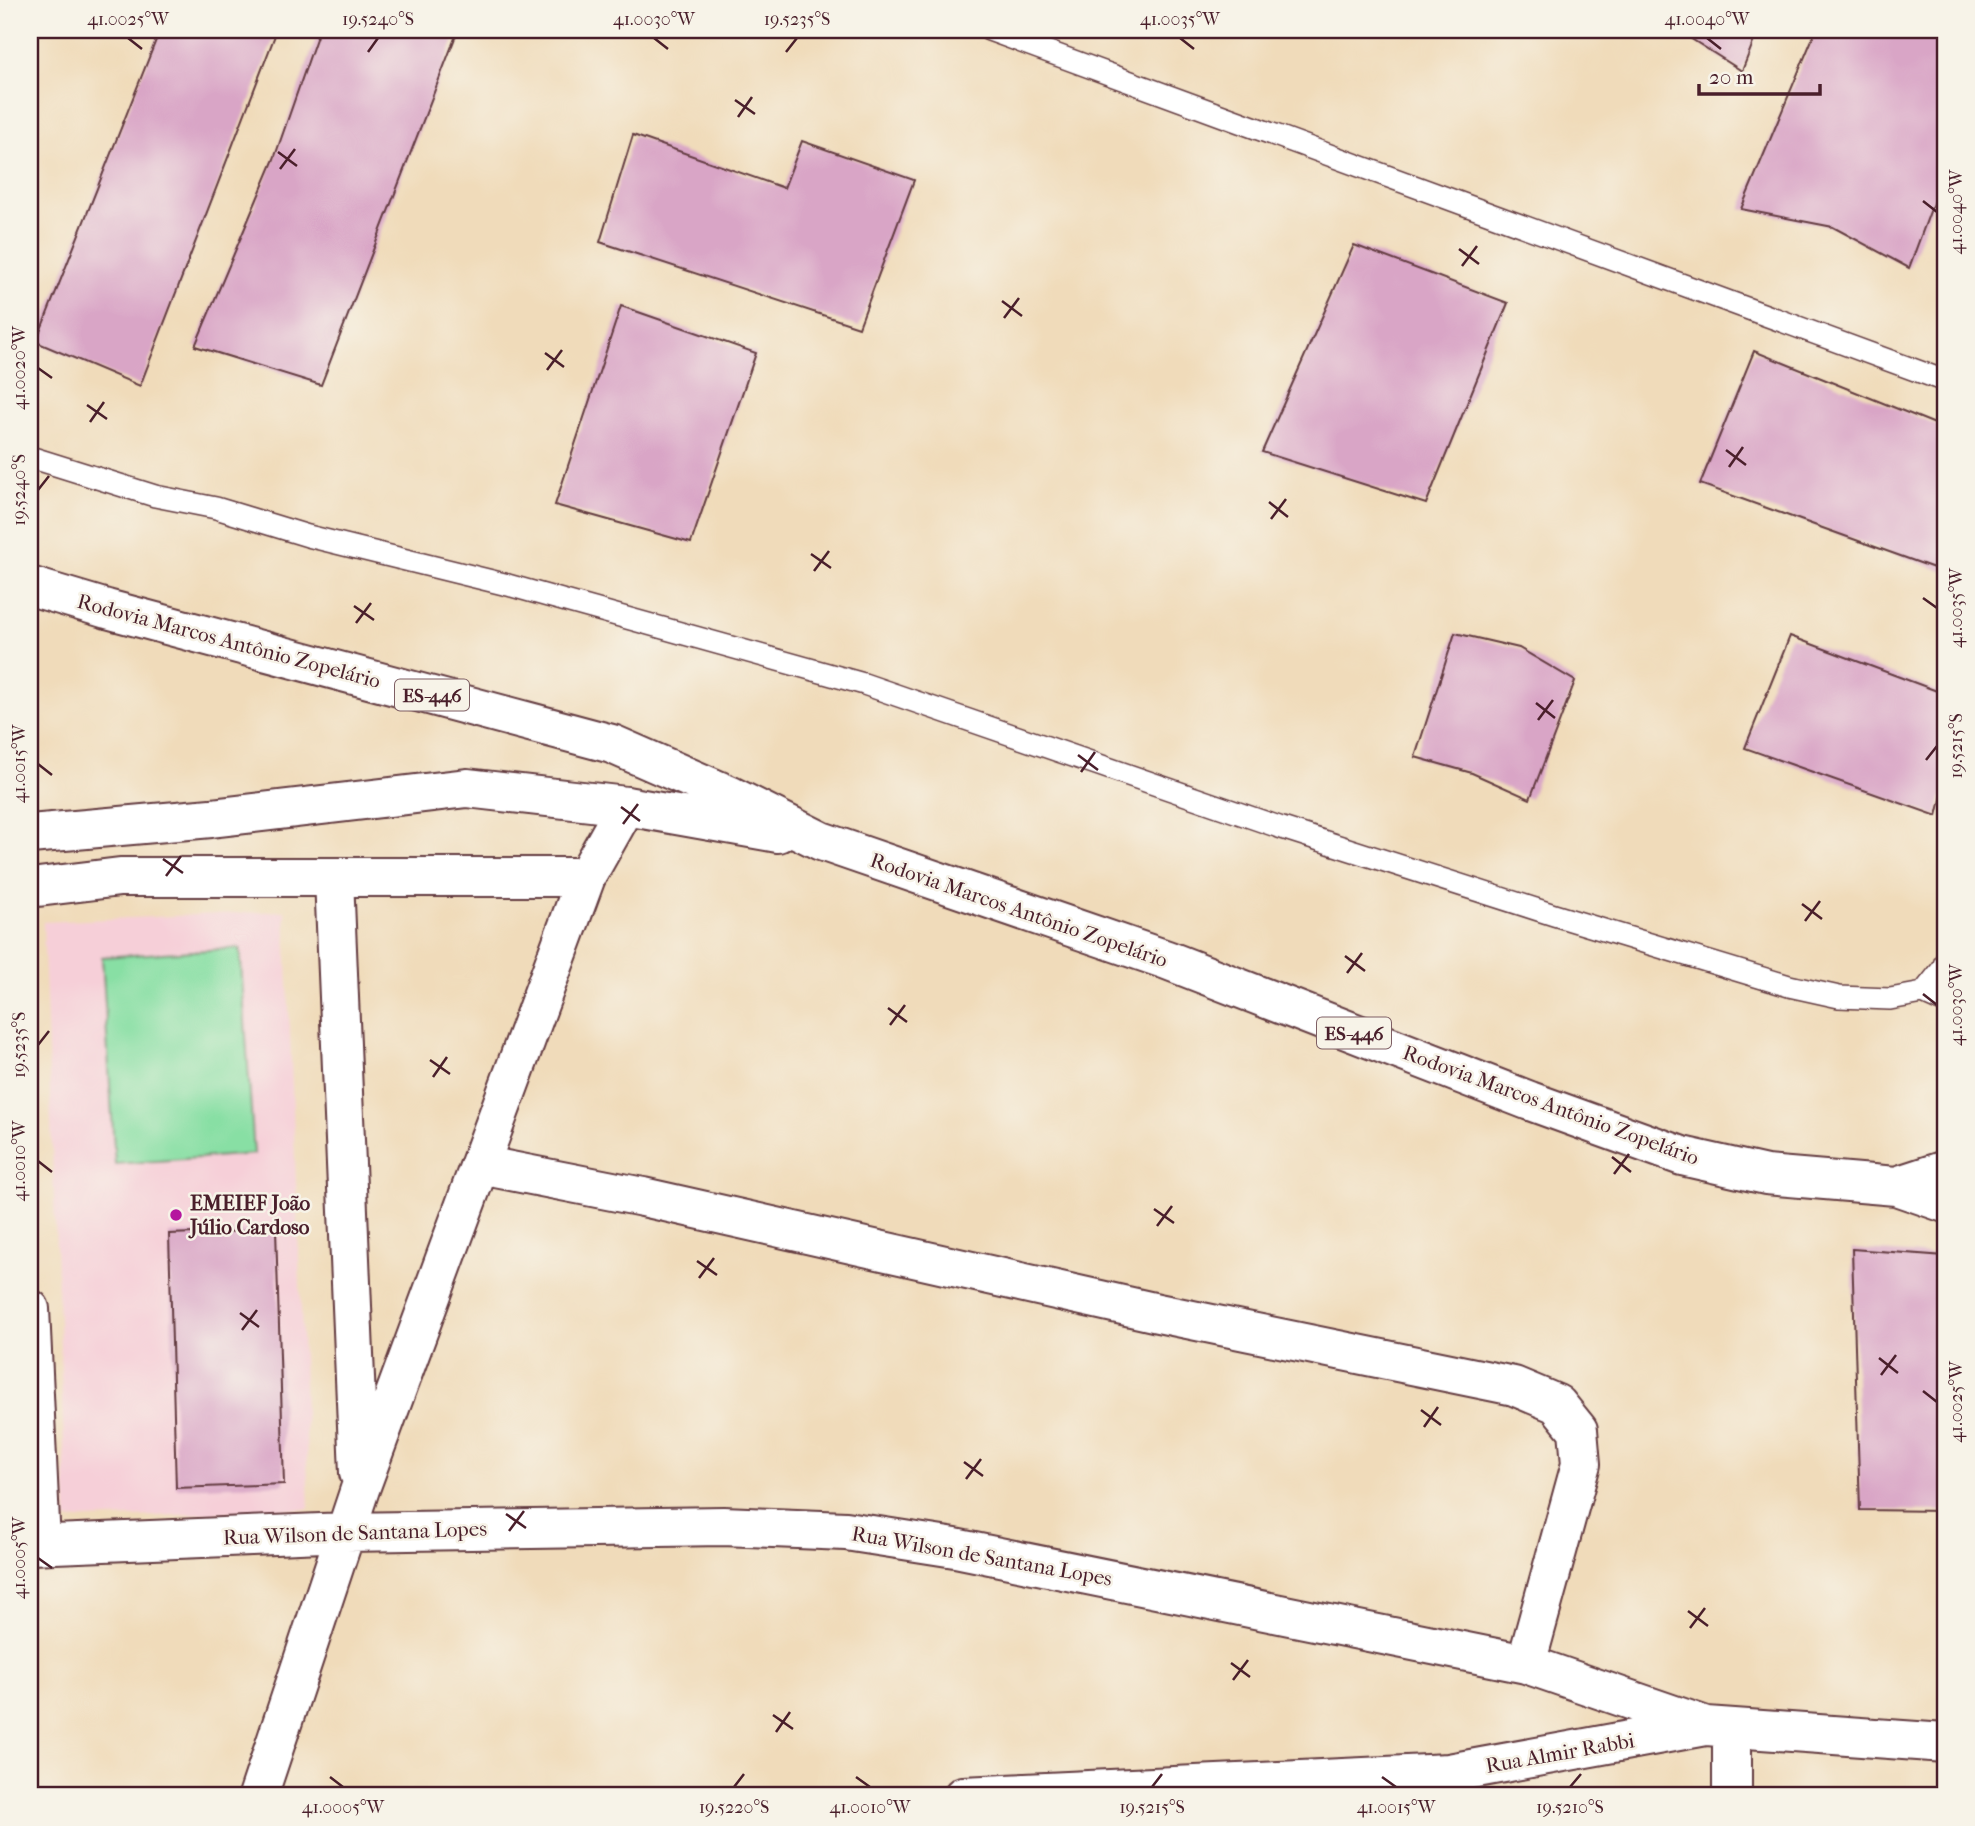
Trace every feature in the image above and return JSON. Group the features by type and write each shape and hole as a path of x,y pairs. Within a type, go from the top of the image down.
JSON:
{"street":[{"name":"Rodovia Marcos Antônio Zopelário","path":"30,586 612,744 731,796 821,841 1167,960 1530,1101 1682,1156 1766,1175 1896,1186 1945,1203"},
{"name":"Rodovia Marcos Antônio Zopelário","path":"30,834 211,818 467,788 626,806 821,841"},
{"path":"258,1796 360,1489 586,877 626,806"},
{"path":"30,888 120,877 586,877"},
{"path":"334,878 360,1489"},
{"path":"480,1165 643,1197 1158,1313 1514,1386 1557,1404 1578,1430 1581,1464 1526,1664"},
{"name":"Rodovia Marcos Antônio Zopelário","path":"1896,1186 1945,1170"},
{"path":"30,1309 35,1545"},
{"name":"Rua Wilson de Santana Lopes","path":"35,1545 345,1532 723,1526 846,1531 955,1548 1526,1664 1719,1727"},
{"path":"1719,1727 1732,1796"},
{"name":"Rua Almir Rabbi","path":"963,1796 1449,1773 1719,1727 1945,1743"}],"lane":[{"path":"989,30 1945,381"},
{"path":"30,457 155,496 216,508 308,536 508,585 864,684 1279,827 1567,919 1789,986 1839,997 1890,999 1923,993 1945,1003"},
{"path":"1923,993 1945,962"}],"shaded area":[{"name":"EMEIEF João Júlio Cardoso","path":"285,911 309,1509 67,1520 43,922"}],"green space":[{"path":"240,948 254,1154 115,1164 102,957"}],"building":[{"path":"160,30 277,30 140,386 36,342"},
{"path":"319,30 458,30 321,385 195,346 274,159"},
{"path":"1654,30 1758,30 1742,71 1685,35"},
{"path":"1816,30 1945,30 1945,171 1909,268 1833,227 1741,209"},
{"path":"633,135 784,188 802,141 914,180 859,327 600,242"},
{"path":"1354,245 1508,303 1426,504 1262,452"},
{"path":"621,306 756,353 691,543 555,505"},
{"path":"1754,351 1945,428 1945,572 1700,484"},
{"path":"1455,633 1519,648 1575,681 1530,799 1472,773 1415,757"},
{"path":"1790,636 1945,694 1945,783 1937,816 1745,748"},
{"path":"276,1230 284,1484 176,1488 169,1234"},
{"path":"1852,1249 1945,1256 1945,1511 1860,1510"}],"place":[{"name":"EMEIEF João Júlio Cardoso","path":"176,1215"}]}
